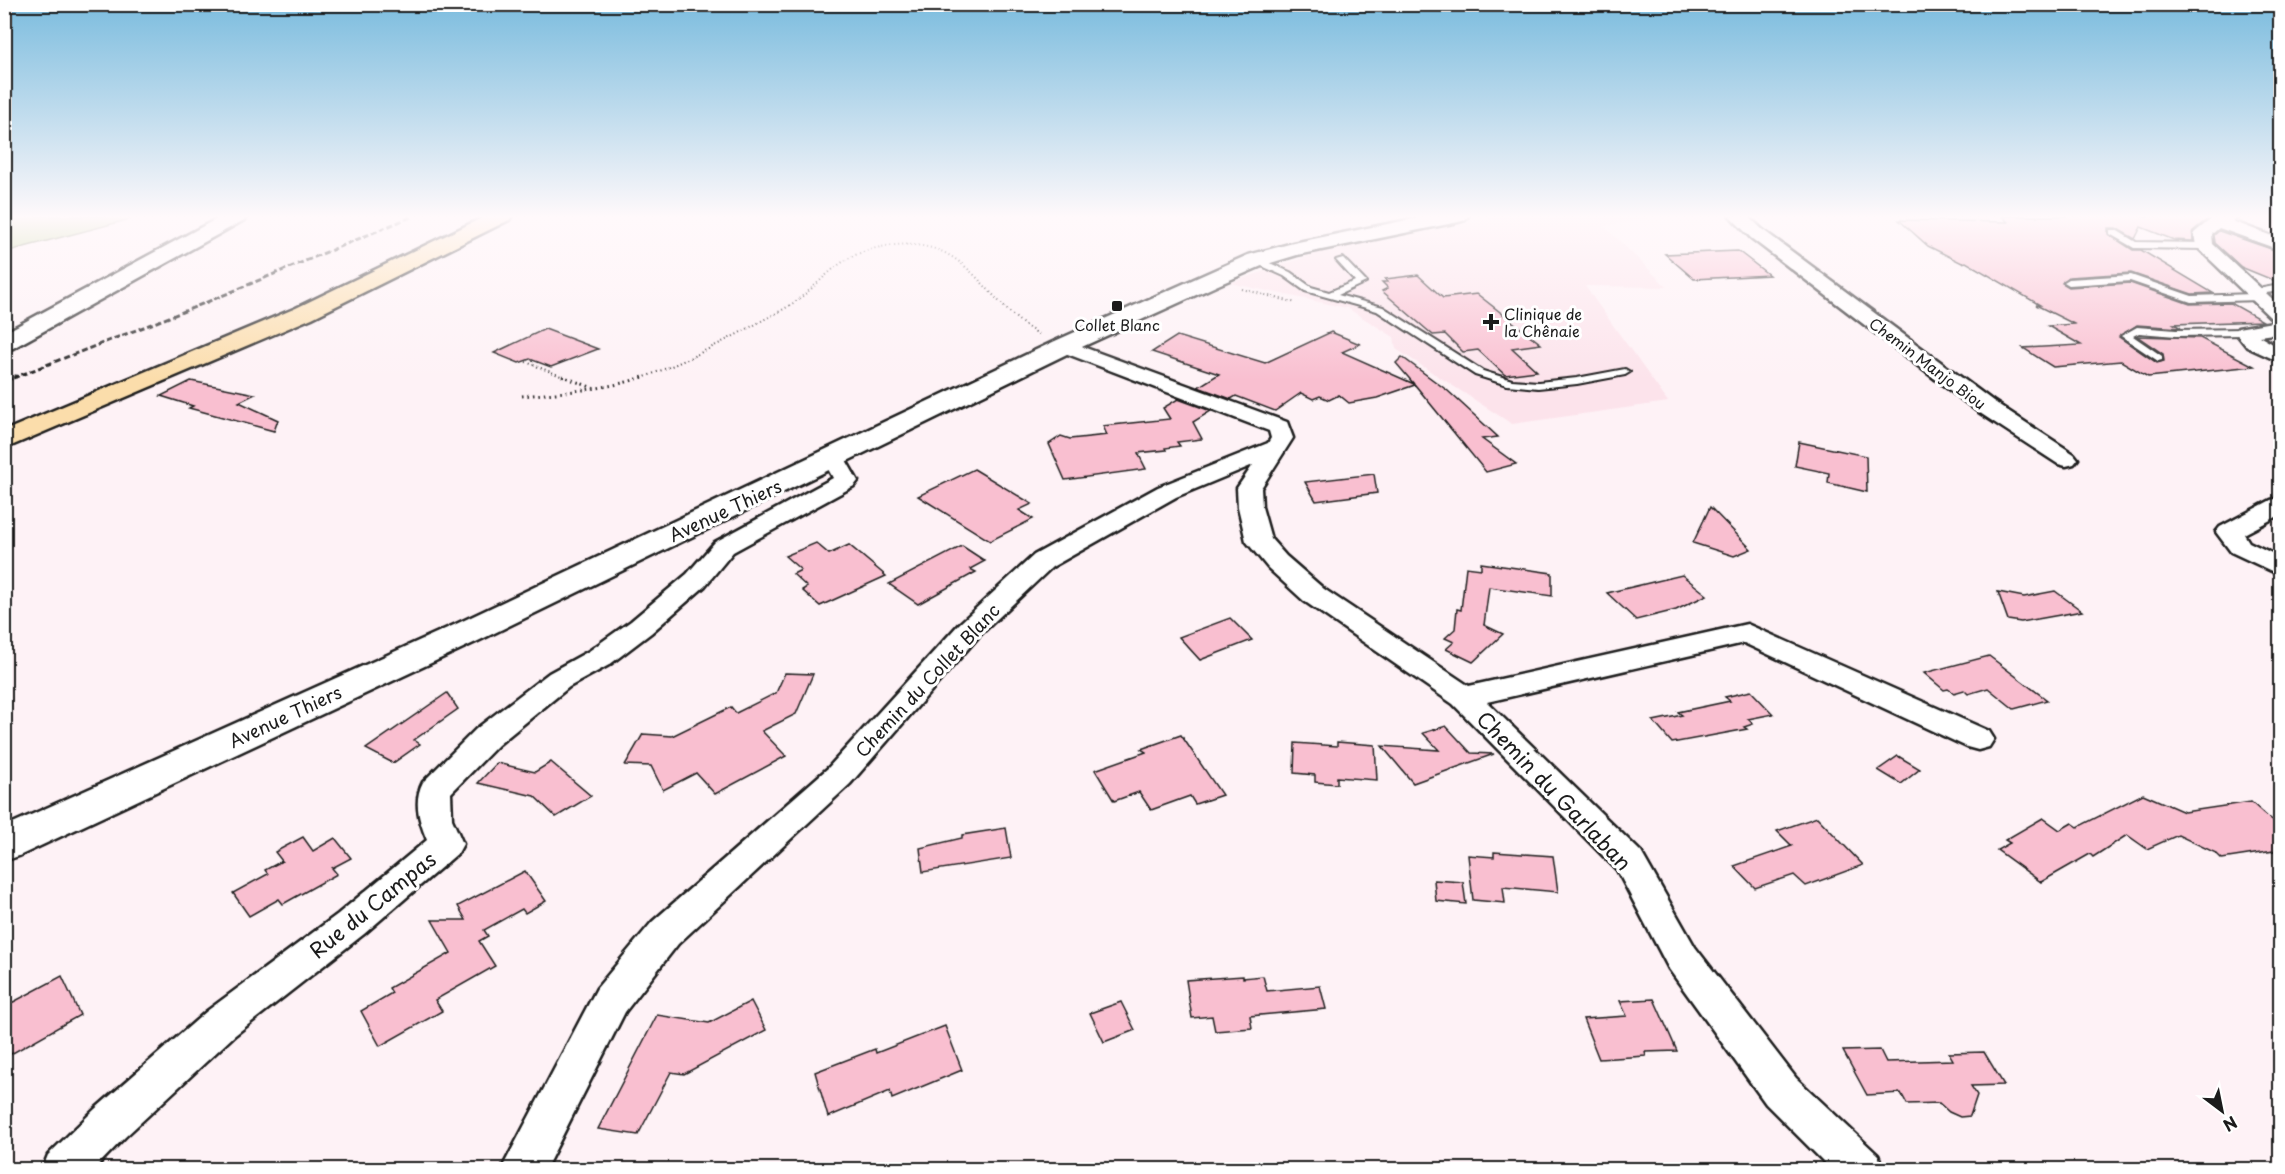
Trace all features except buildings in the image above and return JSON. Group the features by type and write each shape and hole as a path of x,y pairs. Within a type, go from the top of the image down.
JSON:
{"highway":[{"path":"4,420 214,331 348,271"},
{"path":"4,441 304,313 394,271"}],"main road":[{"path":"4,343 136,271"},
{"name":"Avenue Thiers","path":"4,845 466,633 1064,346 1231,271"}],"street":[{"name":"Chemin Manjo Biou","path":"1806,271 1985,406 2066,459"},
{"path":"2232,271 2280,316"},
{"path":"2245,332 2280,327"},
{"path":"2245,332 2254,343 2280,356"},
{"path":"1064,346 1279,427 1282,438 1278,447"},
{"name":"Chemin du Garlaban","path":"1278,447 1249,488 1250,507 1259,541 1277,562 1314,595 1464,697 1629,861 1682,958 1781,1091 1863,1170"},
{"name":"Chemin du Collet Blanc","path":"522,1170 611,1000 665,933 839,776 969,630 1043,561 1167,492 1278,447"},
{"name":"Rue du Campas","path":"63,1170 110,1123 221,1023 351,924 446,844 435,819 435,790 487,738 559,680 599,658 642,627 696,580 724,547 846,481 834,458"},
{"path":"2280,505 2229,532 2240,547 2280,567"},
{"path":"1464,697 1747,633 1978,739"}],"lane":[{"path":"1280,271 1308,289 1380,309 1479,373 1510,383 1538,386 1625,372"},
{"path":"1329,295 1360,282 1350,271"},
{"path":"2069,282 2131,278 2191,298 2257,294 2280,288"},
{"path":"2158,358 2126,336 2137,330 2176,333 2245,332"}],"path":[{"path":"522,396 594,389 630,382 666,369 765,320 799,298 833,271"},
{"path":"969,271 1023,326 1064,346"},
{"path":"1210,280 1301,304"},
{"path":"526,362 594,389"}],"shaded area":[{"name":"Clinique de la Chênaie","path":"1265,271 1650,271 1667,287 1585,286 1668,402 1512,424 1396,349 1394,337 1347,308 1230,283"}],"railway":[{"path":"13,378 282,271"},
{"path":"4,381 17,376"}],"place":[{"name":"Collet Blanc","path":"1117,306"},
{"name":"Clinique de la Chênaie","path":"1491,322"}]}
